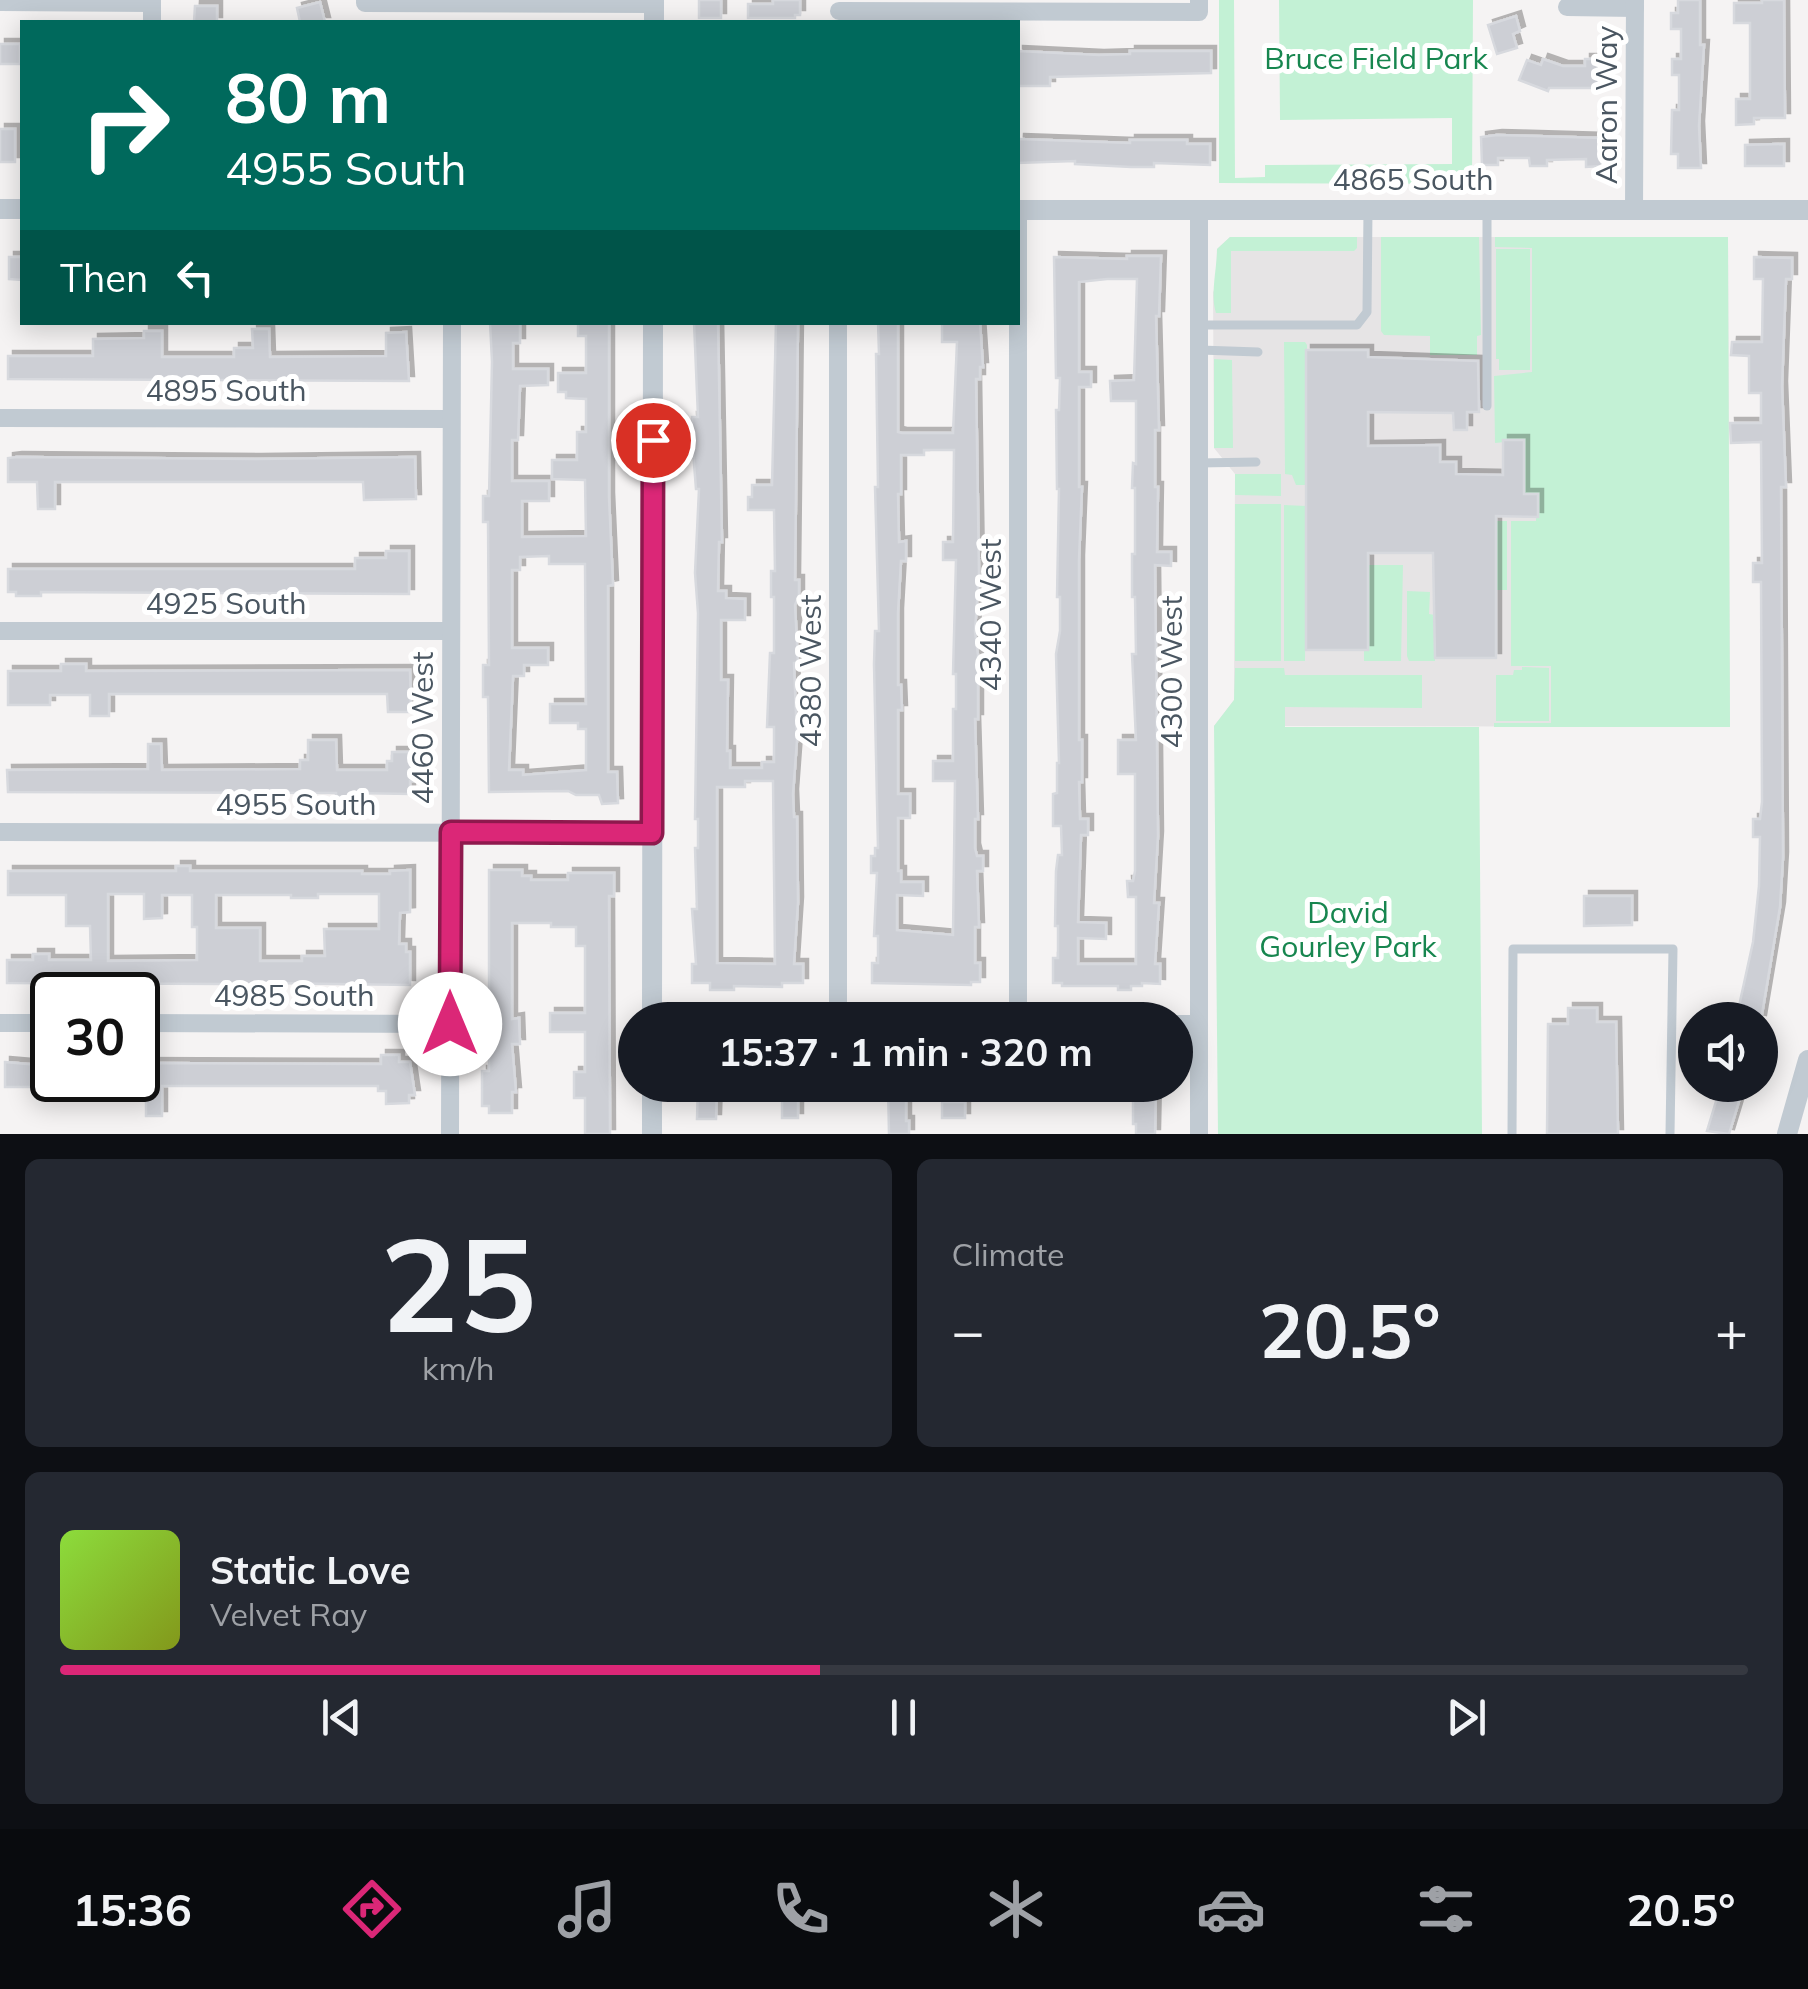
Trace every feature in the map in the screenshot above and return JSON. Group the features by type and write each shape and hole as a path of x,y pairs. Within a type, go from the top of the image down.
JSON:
{"street":[{"path":"0,2 152,1"},
{"path":"365,1 654,9"},
{"path":"1567,7 1635,4"},
{"name":"Aaron Way","path":"1634,210 1635,4"},
{"path":"839,11 1199,6"},
{"name":"4865 South","path":"1020,210 1808,210"},
{"name":"4300 West","path":"1199,210 1199,1134"},
{"name":"4460 West","path":"450,1134 452,325"},
{"path":"652,1002 653,325"},
{"name":"4380 West","path":"838,325 838,1002"},
{"name":"4340 West","path":"1018,325 1018,1002"},
{"name":"4895 South","path":"0,418 451,419"},
{"name":"4925 South","path":"0,631 451,632"},
{"name":"4955 South","path":"0,832 652,833"},
{"path":"0,1023 30,1023"},
{"name":"4985 South","path":"160,1023 450,1024"},
{"path":"1193,1024 1199,1024"},
{"path":"1786,1134 1808,1060"},
{"path":"652,1102 652,1134"}],"lane":[{"path":"1199,324 1357,325 1367,312 1368,210"},
{"path":"1487,210 1487,406"},
{"path":"1199,350 1258,352"},
{"path":"1199,463 1256,462"},
{"path":"1512,1134 1513,950 1673,950 1670,1134"}],"shaded area":[{"path":"1230,237 1728,237 1730,727 1214,726 1234,700 1235,474 1214,448 1213,292 1217,249"}],"green space":[{"name":"Bruce Field Park","path":"1219,0 1234,0 1235,178 1265,177 1265,165 1452,164 1452,118 1280,120 1279,0 1473,0 1472,184 1219,183"},
{"path":"1230,237 1357,237 1357,248 1231,251 1231,313 1216,313 1217,249"},
{"path":"1381,237 1479,237 1481,335 1477,336 1477,355 1430,355 1430,336 1384,335"},
{"path":"1495,237 1728,237 1730,727 1494,727 1494,723 1551,723 1551,666 1511,666 1511,521 1536,521 1538,495 1524,494 1524,440 1495,443 1494,376 1532,372 1532,248 1495,247"},
{"path":"1496,249 1530,249 1530,370 1499,370"},
{"path":"1284,342 1307,345 1306,485 1296,485 1292,475 1285,474"},
{"path":"1214,359 1232,360 1233,448 1214,448"},
{"path":"1235,474 1281,474 1281,496 1235,495"},
{"path":"1235,504 1281,504 1281,661 1235,661"},
{"path":"1284,505 1306,506 1305,661 1284,661"},
{"path":"1496,521 1507,521 1507,590 1496,590"},
{"path":"1368,565 1403,565 1401,661 1364,661 1364,650 1368,649"},
{"path":"1407,591 1430,592 1429,614 1435,615 1435,661 1409,661 1407,656"},
{"name":"David Gourley Park","path":"1235,668 1284,668 1285,675 1422,675 1422,708 1285,707 1285,727 1479,727 1482,1134 1218,1134 1214,726 1234,700"},
{"path":"1549,668 1549,721 1496,721 1496,675 1513,675 1514,670"}],"building":[{"path":"699,0 721,0 721,18 699,18"},
{"path":"773,0 800,0 800,15 748,18 748,4 773,4"},
{"path":"1678,0 1700,0 1700,45 1704,45 1699,126 1701,168 1678,168 1678,154 1671,154 1672,110 1679,110 1679,75 1672,75 1672,59 1681,59 1681,29 1671,29 1671,13 1678,13"},
{"path":"1784,0 1785,118 1754,118 1754,124 1736,125 1736,99 1750,99 1750,23 1734,23 1734,3"},
{"path":"320,2 324,20 300,20 297,8"},
{"path":"195,6 217,6 217,20 194,20"},
{"path":"1516,16 1520,31 1513,34 1517,48 1497,54 1488,25"},
{"path":"0,44 20,44 20,64 0,64"},
{"path":"1020,51 1099,55 1211,51 1211,73 1050,77 1050,86 1020,86"},
{"path":"1543,59 1563,66 1585,66 1585,59 1602,59 1602,88 1548,91 1519,80 1527,60 1541,65"},
{"path":"0,129 15,129 15,162 0,162"},
{"path":"1481,137 1602,138 1602,166 1586,167 1586,159 1547,160 1547,166 1530,166 1529,158 1498,158 1498,165 1482,165"},
{"path":"1020,139 1130,143 1187,140 1187,144 1210,144 1210,165 1154,163 1154,167 1131,167 1075,161 1020,163"},
{"path":"1784,144 1784,166 1745,166 1745,145"},
{"path":"1161,256 1156,316 1157,552 1171,552 1171,566 1155,565 1158,836 1154,903 1159,903 1155,964 1160,964 1160,984 1142,983 1131,986 1131,990 1118,990 1118,986 1053,983 1053,958 1058,958 1056,871 1058,855 1062,855 1061,826 1053,826 1053,794 1057,793 1059,763 1056,654 1060,631 1056,410 1060,378 1056,378 1054,257","holes":["1137,279 1134,380 1110,381 1111,401 1136,401 1132,488 1136,740 1118,740 1118,774 1135,774 1135,871 1133,881 1127,881 1128,897 1136,897 1136,964 1078,964 1078,938 1106,939 1106,923 1078,922 1081,835 1088,835 1088,819 1080,819 1079,782 1079,387 1091,387 1091,372 1079,372 1079,282"]},
{"path":"9,257 20,257 20,280 9,279"},
{"path":"1754,257 1792,258 1792,279 1786,279 1782,386 1786,487 1781,487 1780,907 1764,1002 1740,1002 1753,942 1759,886 1760,837 1753,837 1753,819 1760,819 1762,802 1761,582 1753,582 1753,563 1762,563 1761,442 1731,443 1730,423 1761,423 1761,393 1749,393 1749,356 1731,355 1732,342 1762,342 1763,279 1754,279"},
{"path":"490,325 520,325 520,343 513,343 513,369 548,369 548,385 520,386 518,440 512,440 512,481 549,481 549,501 522,501 522,537 586,536 585,480 552,479 552,460 577,460 577,432 586,432 586,399 566,398 566,392 558,392 558,373 586,373 586,336 578,336 578,325 609,325 613,585 608,586 608,772 617,772 618,803 602,804 599,795 568,791 489,792 488,697 483,697 483,665 489,665 488,522 483,522 483,496 489,496","holes":["549,556 549,564 585,564 586,704 550,704 550,723 578,723 578,729 586,729 586,770 523,775 523,770 509,770 513,676 524,676 524,665 548,665 548,648 512,648 512,570 520,570 520,557"]},
{"path":"694,325 718,325 722,542 718,591 726,591 726,598 745,599 745,620 721,620 721,680 728,680 727,751 730,768 762,768 762,762 774,762 774,727 767,727 770,653 774,653 774,510 748,510 748,497 752,497 752,485 772,485 776,325 798,325 795,580 799,580 799,595 795,605 798,663 794,663 797,740 793,794 798,902 794,964 803,964 803,983 782,983 782,987 710,990 710,983 692,983 692,964 696,964 692,909 697,909 698,848 695,573 699,489 692,417 698,417","holes":["773,781 775,964 717,963 717,787"]},
{"path":"878,325 898,325 898,432 953,433 957,342 942,342 942,325 980,325 983,367 980,379 976,379 979,572 975,631 975,848 977,856 983,856 983,871 977,871 979,927 975,927 975,963 980,963 980,982 971,985 872,983 872,963 878,963 878,936 874,936 877,873 871,873 871,856 875,856 878,848 874,664 875,631 879,631","holes":["954,450 953,542 943,542 943,560 956,560 953,761 933,761 933,781 955,781 953,935 897,930 897,895 923,896 923,882 901,882 898,871 898,818 910,818 910,794 898,794 898,710 902,710 898,613 901,561 906,561 906,541 899,542 901,455"]},
{"path":"252,329 269,329 270,357 386,356 386,333 406,332 409,381 8,379 8,356 93,356 93,339 144,338 144,331 162,331 162,357 234,357 234,348 253,348"},
{"path":"1306,350 1368,350 1368,357 1478,361 1479,412 1467,412 1467,430 1454,430 1453,413 1368,412 1368,446 1440,445 1440,462 1456,462 1456,474 1503,475 1503,440 1524,440 1524,494 1538,494 1538,517 1496,516 1496,658 1435,658 1433,553 1368,553 1368,650 1306,650"},
{"path":"415,457 416,499 364,500 363,482 55,482 55,509 38,509 37,482 8,482 8,458"},
{"path":"386,551 409,551 409,594 41,592 41,596 16,596 16,592 8,592 8,569 355,569 355,558 386,558"},
{"path":"61,664 86,664 86,671 410,670 411,712 388,712 387,694 109,694 109,716 90,716 90,695 50,695 50,705 8,705 8,671 61,671"},
{"path":"308,740 336,740 337,770 387,770 392,752 412,752 416,781 410,781 410,794 352,793 352,797 336,797 336,793 8,792 7,770 148,769 148,744 161,744 162,770 300,769 300,760 308,760"},
{"path":"176,866 190,866 190,871 362,874 410,870 410,912 400,913 399,944 406,944 406,952 410,952 410,985 263,983 263,989 221,989 221,984 160,984 160,972 30,972 30,983 7,983 7,960 33,960 33,954 49,954 49,960 91,960 90,926 66,926 66,895 8,895 8,871 176,871","holes":["108,894 144,894 144,919 162,918 162,895 192,895 197,960 108,961","318,894 379,894 379,929 324,929 325,956 302,956 302,961 260,961 260,928 216,928 216,895 318,898"]},
{"path":"489,870 522,870 522,876 531,876 531,880 568,880 568,873 614,873 614,896 609,896 610,1134 585,1134 585,1098 574,1098 574,1072 585,1072 585,1032 550,1032 550,1013 585,1013 585,946 576,946 576,927 512,923 512,1019 519,1018 520,1044 512,1044 516,1092 512,1092 512,1113 489,1113 489,1106 482,1106 482,1071 489,1071"},
{"path":"1584,896 1632,896 1632,925 1584,926"},
{"path":"1568,1008 1597,1008 1597,1022 1616,1022 1618,1134 1547,1134 1548,1024 1568,1024"},
{"path":"381,1055 399,1055 399,1062 410,1062 415,1095 409,1095 409,1103 386,1104 386,1091 378,1091 378,1086 162,1086 162,1116 146,1116 146,1102 160,1102 160,1063 381,1064"},
{"path":"5,1062 30,1064 30,1087 5,1087"},
{"path":"698,1102 716,1102 716,1119 697,1119"},
{"path":"782,1102 798,1102 798,1118 782,1118"},
{"path":"888,1102 906,1102 909,1134 889,1134"},
{"path":"942,1102 965,1102 965,1118 942,1118"},
{"path":"1133,1102 1156,1102 1155,1134 1136,1134"},
{"path":"1716,1102 1739,1102 1729,1134 1707,1131"}],"route":[{"path":"450,1024 451,832 652,833 653,440"}]}
